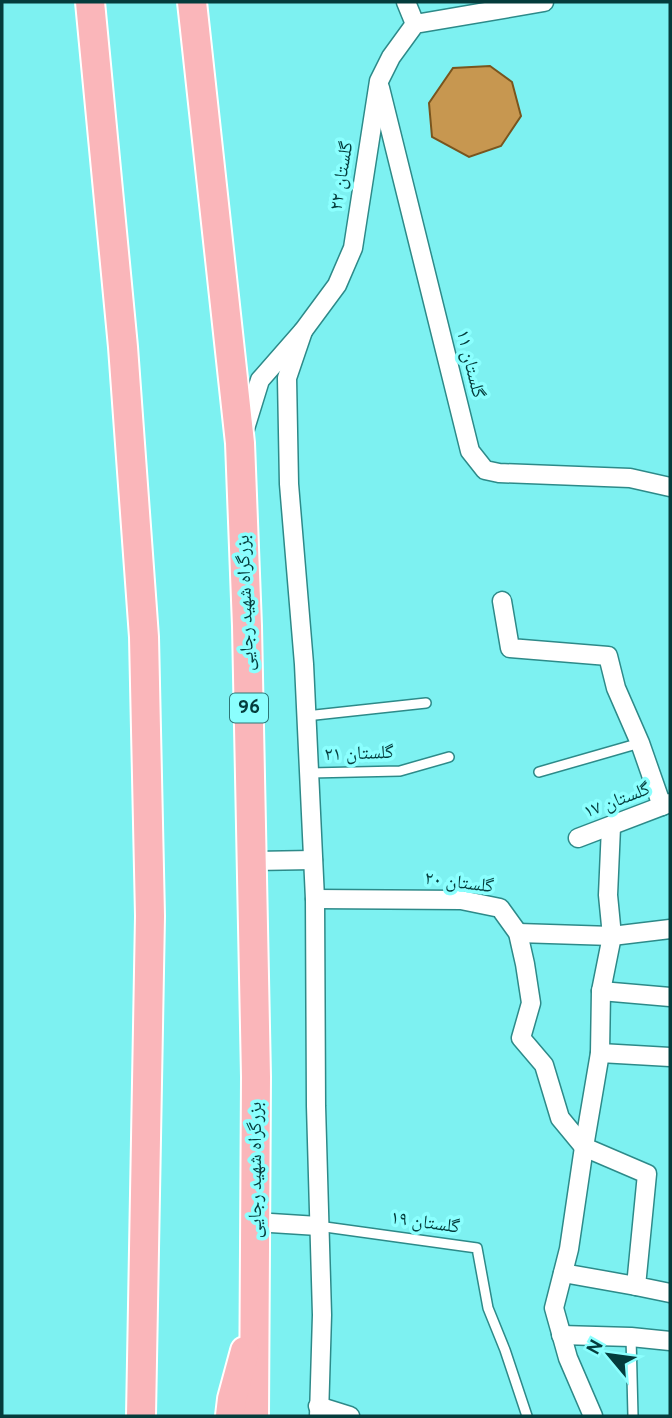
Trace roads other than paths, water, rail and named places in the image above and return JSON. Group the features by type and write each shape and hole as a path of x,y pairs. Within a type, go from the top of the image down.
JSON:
{"highway":[{"path":"90,2 123,347 144,637 150,916 141,1416"},
{"name":"بزرگراه شهید رجایی","path":"192,2 240,443 247,626 256,1077 254,1416"},
{"path":"230,1416 232,1399 255,1315"}],"street":[{"path":"406,2 415,24 544,2"},
{"name":"گلستان ۲۲","path":"240,443 260,380 303,331 337,285 353,248 379,81 391,57 415,24"},
{"name":"گلستان ۱۱","path":"379,81 470,451 485,470 499,474 630,478 670,487"},
{"path":"303,331 287,378 289,484 310,773 315,898 318,1226 322,1315 318,1411 350,1416"},
{"path":"502,601 510,648 608,656 616,688 666,804"},
{"name":"گلستان ۱۷","path":"578,838 666,804"},
{"path":"593,1416 568,1358 554,1308 569,1249 600,1053 601,990 612,936 608,895 611,827"},
{"path":"252,862 313,860"},
{"name":"گلستان ۲۰","path":"315,898 461,900 500,908 518,933"},
{"path":"636,1286 647,1174 584,1147 560,1118 544,1065 522,1038 531,1003 518,933 612,936 670,929"},
{"path":"601,990 670,997"},
{"path":"600,1053 670,1057"},
{"path":"255,1222 318,1226"},
{"path":"563,1273 670,1293"},
{"path":"561,1335 670,1341"}],"lane":[{"path":"306,716 426,702"},
{"path":"539,772 640,743"},
{"name":"گلستان ۲۱","path":"310,773 400,771 449,757"},
{"name":"گلستان ۱۹","path":"318,1226 477,1248 488,1308 527,1416"},
{"path":"631,1337 633,1416"}]}
